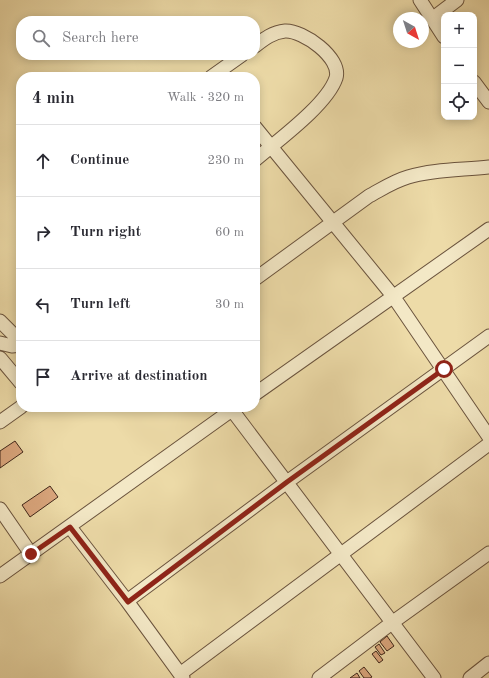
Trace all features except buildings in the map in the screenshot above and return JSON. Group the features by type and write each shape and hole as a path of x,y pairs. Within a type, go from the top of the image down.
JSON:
{"street":[{"path":"420,0 441,32"},
{"path":"432,19 457,0"},
{"path":"260,43 275,34 284,31 293,32 316,44 334,63 337,76 328,94 298,124 260,156"},
{"path":"220,72 235,60"},
{"path":"476,84 489,102"},
{"path":"260,133 393,296 489,437"},
{"path":"260,275 369,196 389,185 408,177 426,173 489,167"},
{"path":"260,390 489,229"},
{"path":"0,321 16,338"},
{"path":"128,602 287,482 489,336"},
{"path":"0,343 12,346 16,345"},
{"path":"0,358 16,377"},
{"path":"0,422 16,411"},
{"path":"0,576 228,412"},
{"path":"237,412 287,482 434,678"},
{"path":"70,527 128,602 181,676 489,444"},
{"path":"0,509 31,554"},
{"path":"319,678 393,622 489,553"},
{"path":"470,678 489,663"}],"route":[{"path":"31,554 70,527 128,602 287,482 444,369"}]}
